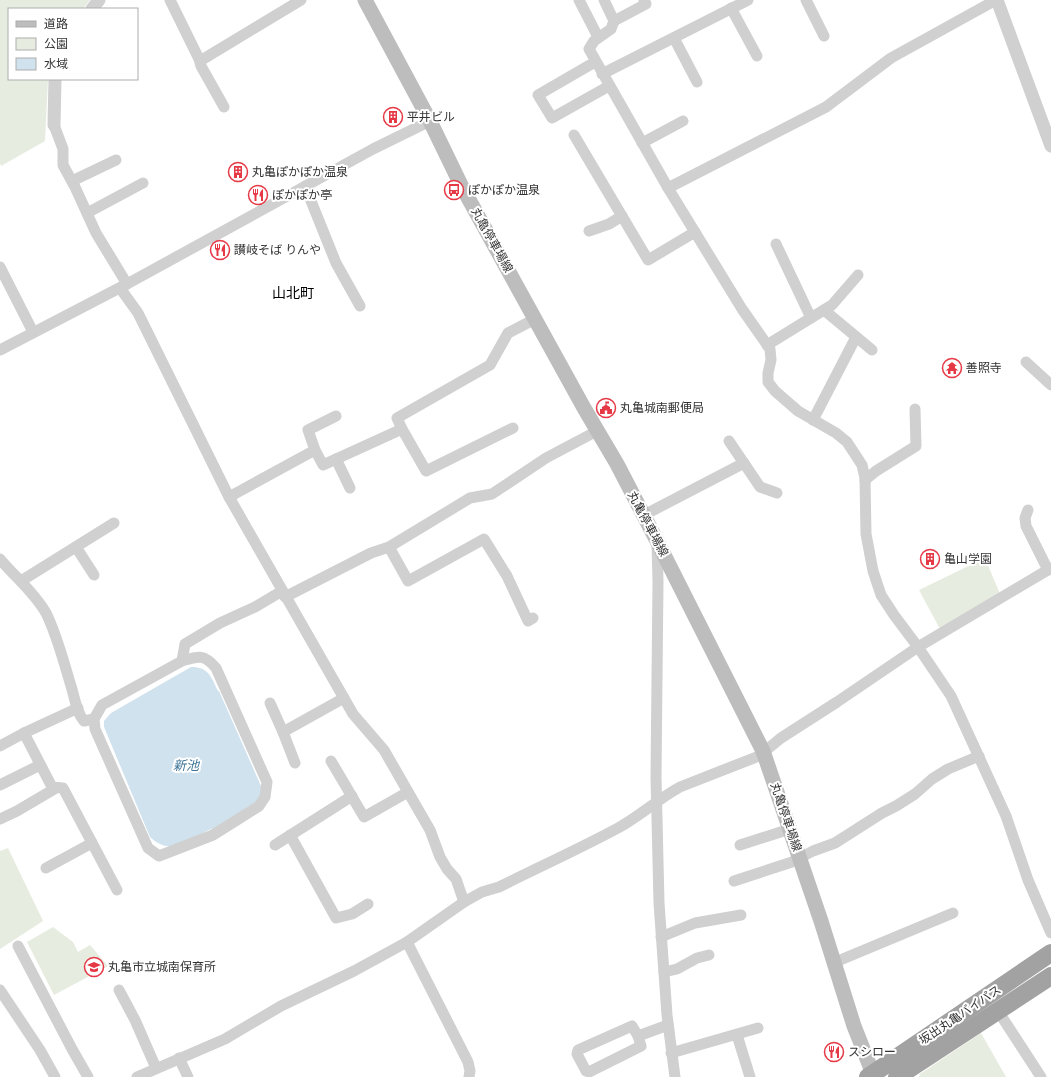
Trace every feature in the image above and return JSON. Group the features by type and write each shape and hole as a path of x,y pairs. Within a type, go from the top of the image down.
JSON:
{"highway":[{"name":"坂出丸亀バイパス","path":"870,1076 1051,953"},
{"name":"坂出丸亀バイパス","path":"908,1074 1051,976"}],"main road":[{"name":"丸亀停車場線","path":"365,0 430,122 461,185 597,431 617,464 763,751 822,921 833,963 870,1076"}],"street":[{"path":"170,0 200,61 201,66 224,107"},
{"path":"200,61 283,5 301,0"},
{"path":"579,0 598,37"},
{"path":"604,0 614,21"},
{"path":"644,0 646,4 614,21 611,29 598,37 588,49 668,188 742,309 770,350 771,360 768,372 768,382 775,391 798,411 836,433 847,442 862,464 865,480 866,534 873,571 882,595 894,615 918,647 951,696 1006,816 1028,880 1051,933"},
{"path":"602,74 748,0"},
{"path":"806,0 824,36"},
{"path":"668,188 826,107 891,58 997,0 1051,146"},
{"path":"732,8 757,56"},
{"path":"674,38 697,82"},
{"path":"595,62 538,95 552,118 609,86"},
{"path":"55,80 54,125 63,150 64,165 96,233 138,313 229,497 283,594 353,714 384,750 430,830 440,857 447,869 456,879 464,902"},
{"path":"642,143 683,121"},
{"path":"0,350 124,286 372,149 430,122"},
{"path":"574,134 648,260 695,232"},
{"path":"72,181 116,160"},
{"path":"87,213 126,187 143,183"},
{"path":"305,186 336,263 360,306"},
{"path":"589,231 608,224 622,216"},
{"path":"776,244 811,318"},
{"path":"0,267 33,332"},
{"path":"767,345 832,305 858,275"},
{"path":"824,310 872,350"},
{"path":"513,428 426,471 402,429 398,418 490,365 508,333 535,319"},
{"path":"813,420 856,337"},
{"path":"1026,362 1051,385"},
{"path":"865,480 876,471 916,446 915,409"},
{"path":"336,416 308,430 315,450 323,465 402,429"},
{"path":"182,661 185,644 220,623 371,553 389,547 470,498 492,494 546,458 597,431"},
{"path":"729,441 760,487 777,492"},
{"path":"229,497 315,450"},
{"path":"336,459 350,488"},
{"path":"644,515 744,463"},
{"path":"137,1077 225,1039 281,1006 354,971 407,942 464,902 482,892 499,887 618,828 640,815 680,787 758,756 763,751 918,647 1050,569 1026,526 1028,510"},
{"path":"21,581 114,523"},
{"path":"389,547 408,581 484,540 507,576 528,621 533,618"},
{"path":"656,540 658,582 656,803 659,903 668,1025 675,1077"},
{"path":"76,546 94,575"},
{"path":"0,559 31,592 46,613 55,635 79,715 84,721 94,719"},
{"path":"197,656 208,659 216,668 267,782 266,797 259,806 213,835 159,856 148,848 95,729 94,719 102,705 182,661 197,656"},
{"path":"283,732 344,698"},
{"path":"270,703 295,763"},
{"path":"0,746 78,708"},
{"path":"24,733 52,787 63,788 117,890"},
{"path":"734,881 792,862 813,851 835,843 915,794 932,779 948,769 979,756"},
{"path":"331,761 364,817 408,792"},
{"path":"0,785 40,765"},
{"path":"0,819 17,811 56,788"},
{"path":"275,844 352,796"},
{"path":"740,845 790,829"},
{"path":"290,835 336,918 352,914 368,904"},
{"path":"46,868 92,843"},
{"path":"833,963 954,913"},
{"path":"661,937 695,923 741,915"},
{"path":"407,942 468,1062 470,1071 469,1077"},
{"path":"18,946 88,1077"},
{"path":"664,972 677,969 697,958 709,955"},
{"path":"0,990 40,1050 55,1077"},
{"path":"119,990 135,1020 156,1068"},
{"path":"998,1011 1041,1077"},
{"path":"638,1036 668,1025"},
{"path":"632,1026 638,1036 641,1046 589,1072 586,1071 576,1054 578,1050 632,1026"},
{"path":"672,1053 758,1028"},
{"path":"737,1034 750,1077"},
{"path":"179,1058 188,1077"}],"green space":[{"path":"0,0 90,0 84,8 8,8 8,80 48,80 45,141 1,166"},
{"path":"985,558 1000,594 940,629 919,590"},
{"path":"8,848 43,921 0,949 0,851"},
{"path":"53,927 73,942 78,952 90,945 108,966 54,995 27,942"},
{"path":"981,1033 1006,1077 919,1077 920,1074"}],"water":[{"name":"新池","path":"191,667 197,667 206,671 219,691 261,786 261,794 257,801 216,828 208,830 178,845 167,846 161,845 150,837 104,727 104,721 111,713"}],"place":[{"name":"平井ビル","path":"393,117"},
{"name":"丸亀ぽかぽか温泉","path":"238,172"},
{"name":"ぽかぽか温泉","path":"454,190"},
{"name":"ぽかぽか亭","path":"258,195"},
{"name":"讃岐そば りんや","path":"220,250"},
{"name":"善照寺","path":"952,368"},
{"name":"丸亀城南郵便局","path":"606,408"},
{"name":"亀山学園","path":"930,559"},
{"name":"丸亀市立城南保育所","path":"94,967"},
{"name":"スシロー","path":"834,1052"}],"district":[{"name":"山北町","path":"293,293"}]}
